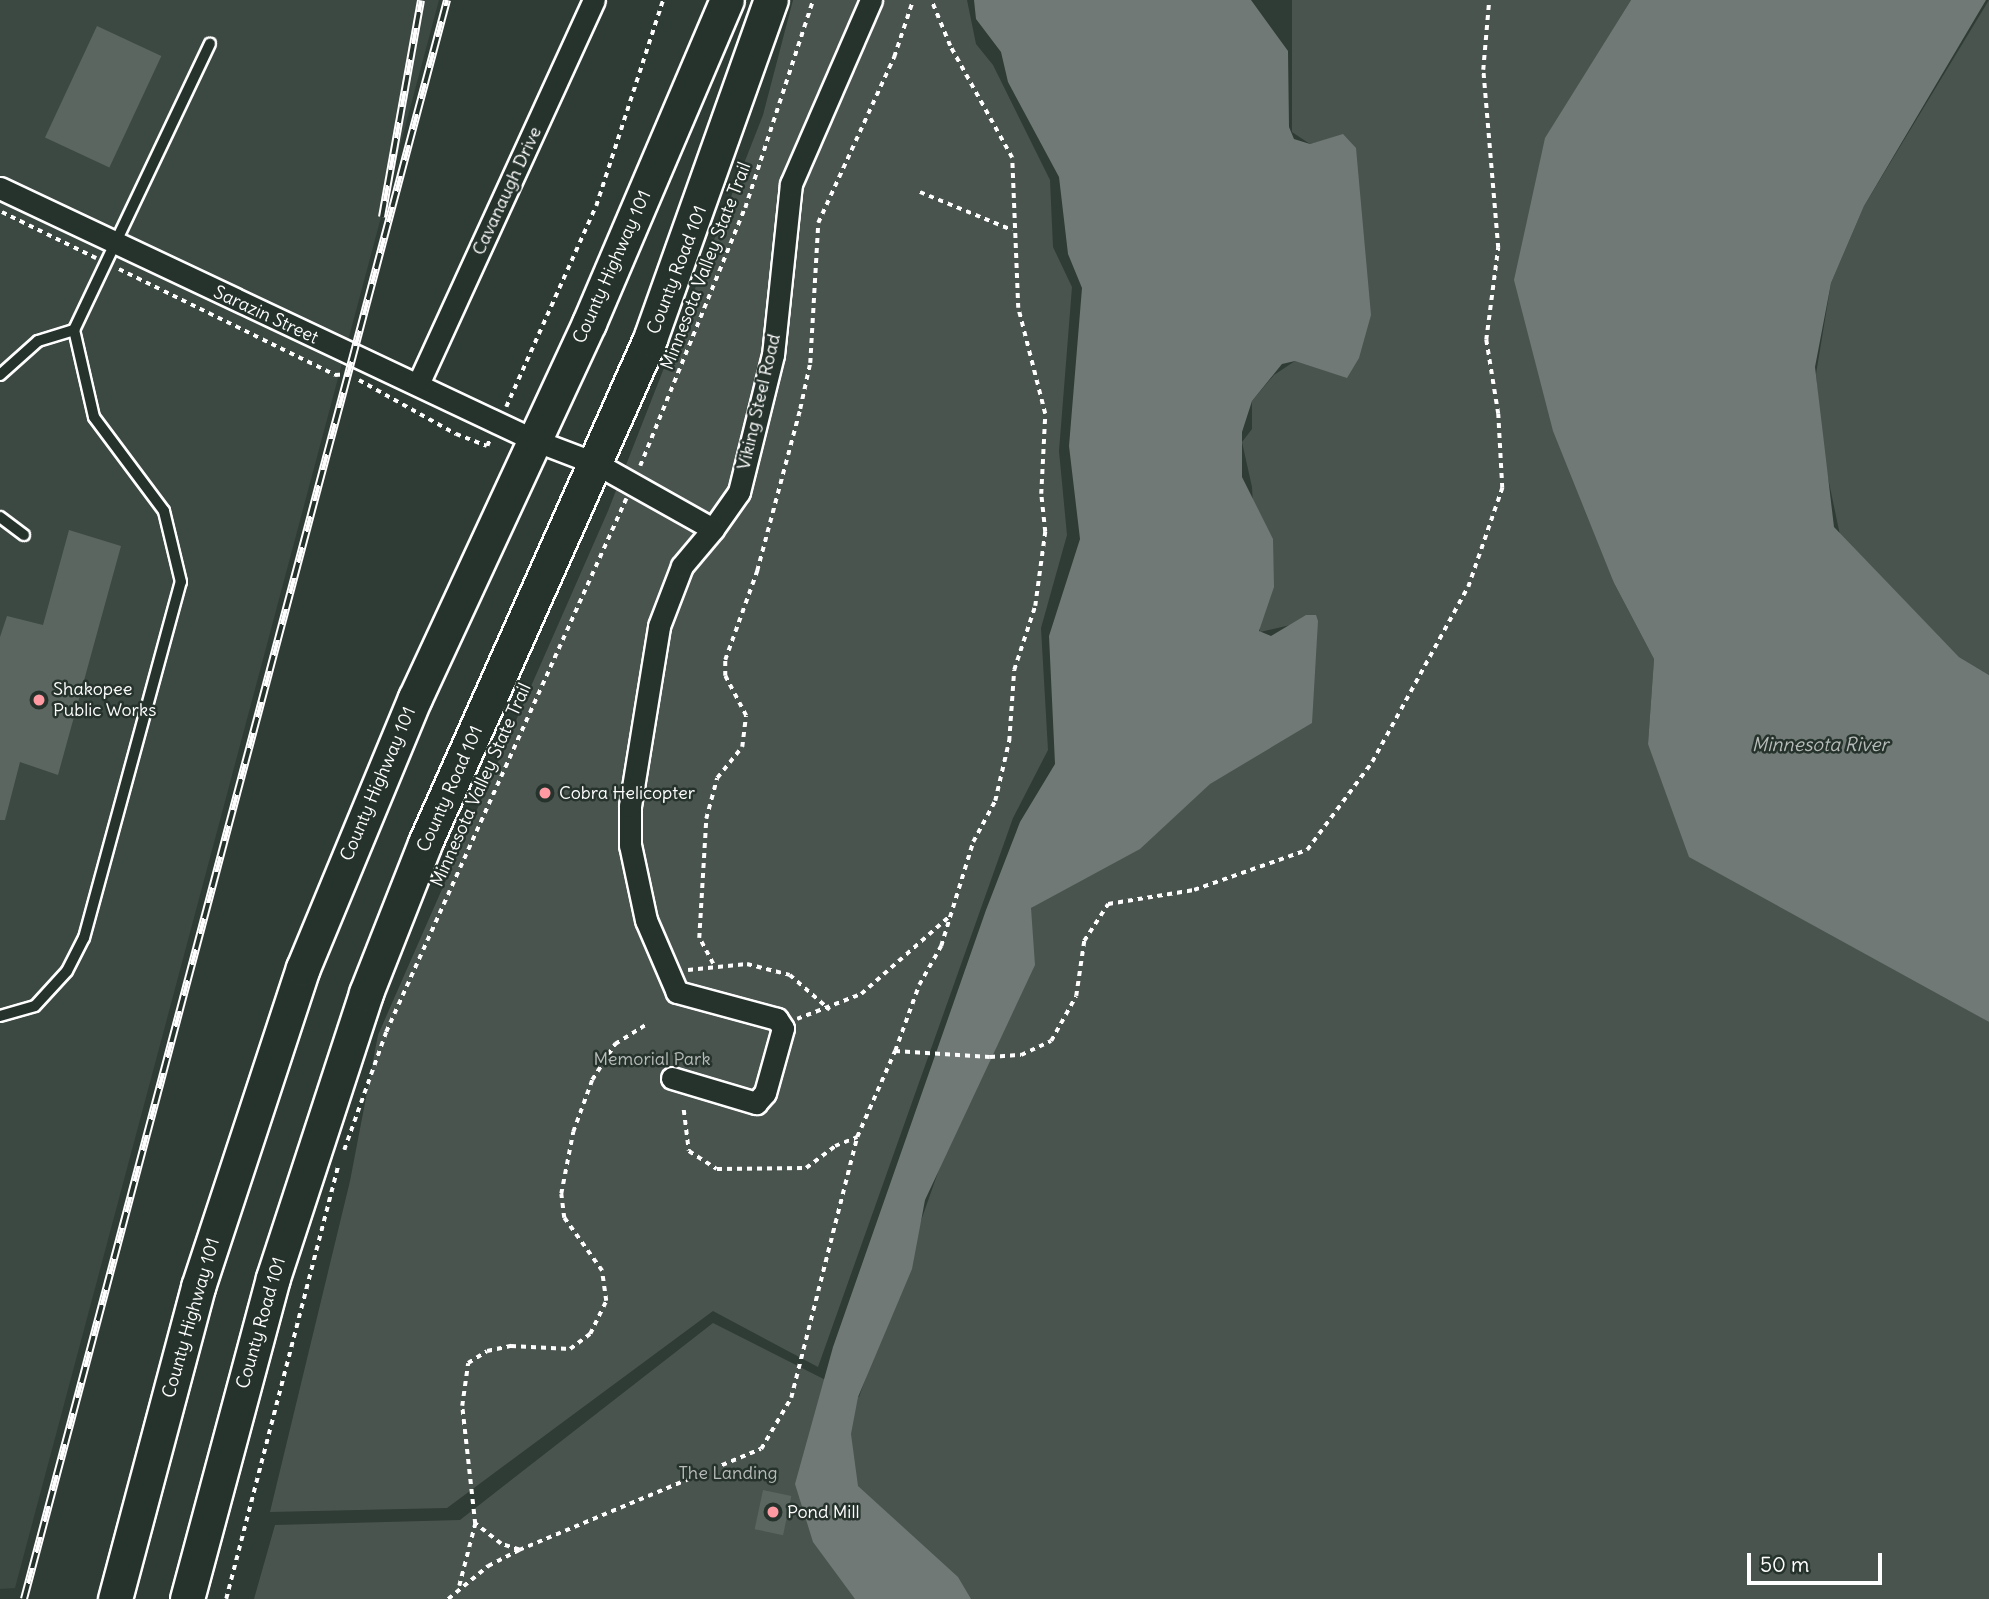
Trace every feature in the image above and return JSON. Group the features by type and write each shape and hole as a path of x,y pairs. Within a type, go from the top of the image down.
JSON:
{"main road":[{"name":"County Highway 101","path":"115,1599 198,1287 303,968 399,733 534,440 727,0"},
{"name":"County Road 101","path":"187,1599 273,1278 366,993 425,844 597,464 669,292 771,0"}],"street":[{"name":"Cavanaugh Drive","path":"419,382 594,0"},
{"name":"Viking Steel Road","path":"666,975 637,886 630,806 664,607 682,566 738,492 773,355 791,184 871,0"},
{"name":"Sarazin Street","path":"0,188 109,253 419,382 534,440"},
{"path":"534,440 597,464 713,528"},
{"path":"666,975 688,998 782,1022 765,1093 756,1102 672,1079"}],"lane":[{"path":"0,1016 35,1006 67,971 84,938 181,582 164,511 94,418 74,330 210,44"},
{"path":"0,375 38,341 74,330"},
{"path":"0,517 24,535"}],"path":[{"path":"0,212 109,253 335,375 348,374 456,434 487,446 596,206 663,0"},
{"name":"Minnesota Valley State Trail","path":"226,1599 339,1162 386,1032 632,485 745,208 813,0"},
{"path":"713,964 699,938 706,818 717,778 742,747 746,716 725,676 725,660 757,571 810,363 818,223 894,57 913,0"},
{"path":"458,1587 519,1550 761,1449 791,1398 857,1137 952,914 973,842 1003,774 1014,670 1042,573 1045,414 1018,309 1012,158 950,46 931,0"},
{"path":"895,1051 1021,1055 1051,1041 1076,996 1084,941 1108,904 1194,891 1307,850 1372,762 1468,587 1502,488 1498,414 1486,340 1497,248 1483,70 1489,0"},
{"path":"920,192 1013,230"},
{"path":"782,1022 830,1010 861,995 952,914"},
{"path":"666,975 713,964 747,964 790,975 830,1010"},
{"path":"449,1599 458,1587 475,1524 462,1406 468,1363 488,1350 511,1346 570,1349 590,1334 606,1301 602,1271 564,1217 561,1194 573,1132 592,1080 615,1044 646,1025"},
{"path":"684,1110 689,1151 717,1170 806,1168 835,1146 857,1137"},
{"path":"475,1524 501,1544 519,1550"}],"shaded area":[{"path":"0,0 439,0 15,1588 0,1589"}],"green space":[{"name":"Memorial Park","path":"793,0 967,0 976,44 993,65 1050,180 1053,247 1072,287 1059,451 1067,535 1041,628 1048,750 1013,818 818,1367 713,1311 447,1508 270,1512 350,1181 378,1035 608,511 763,115"},
{"name":"The Landing","path":"1292,0 1631,0 1550,131 1614,583 1654,659 1648,744 1921,983 1989,1022 1989,1599 254,1599 275,1525 460,1520 713,1323 859,1397 1031,908 1191,800 1299,623 1260,632 1252,487 1242,442 1252,429 1252,401 1274,375 1295,361 1329,139 1310,144 1292,132"},
{"path":"1989,0 1989,675 1959,657 1840,535 1823,454 1816,374 1831,283 1864,206"}],"water":[{"path":"974,0 1251,0 1288,51 1289,127 1294,139 1310,144 1343,134 1356,148 1371,315 1359,358 1347,378 1295,361 1282,364 1252,401 1242,432 1242,477 1273,539 1274,587 1259,631 1271,636 1306,615 1316,615 1318,621 1312,723 1210,784 1140,849 1031,908 1035,965 925,1200 912,1269 858,1397 851,1434 858,1486 958,1577 971,1599 855,1599 813,1542 795,1484 833,1347 986,910 1020,822 1055,764 1049,636 1080,539 1069,446 1082,288 1068,254 1059,177 1008,82 1001,52 976,19"},
{"name":"Minnesota River","path":"1631,0 1986,0 1864,206 1831,283 1815,367 1834,527 1959,657 1989,675 1989,1022 1689,857 1648,744 1654,659 1614,583 1553,431 1514,280 1545,138"}],"building":[{"path":"97,26 161,56 109,167 45,137"},
{"name":"Shakopee Public Works","path":"69,530 121,546 58,775 20,762 5,820 0,820 0,637 7,616 43,625"},
{"name":"Pond Mill","path":"763,1490 791,1496 783,1535 755,1529"}],"railway":[{"path":"382,217 421,0"},
{"path":"24,1599 447,0"}],"place":[{"name":"Shakopee Public Works","path":"39,700"},
{"name":"Cobra Helicopter","path":"545,793"},
{"name":"Pond Mill","path":"773,1512"}]}
